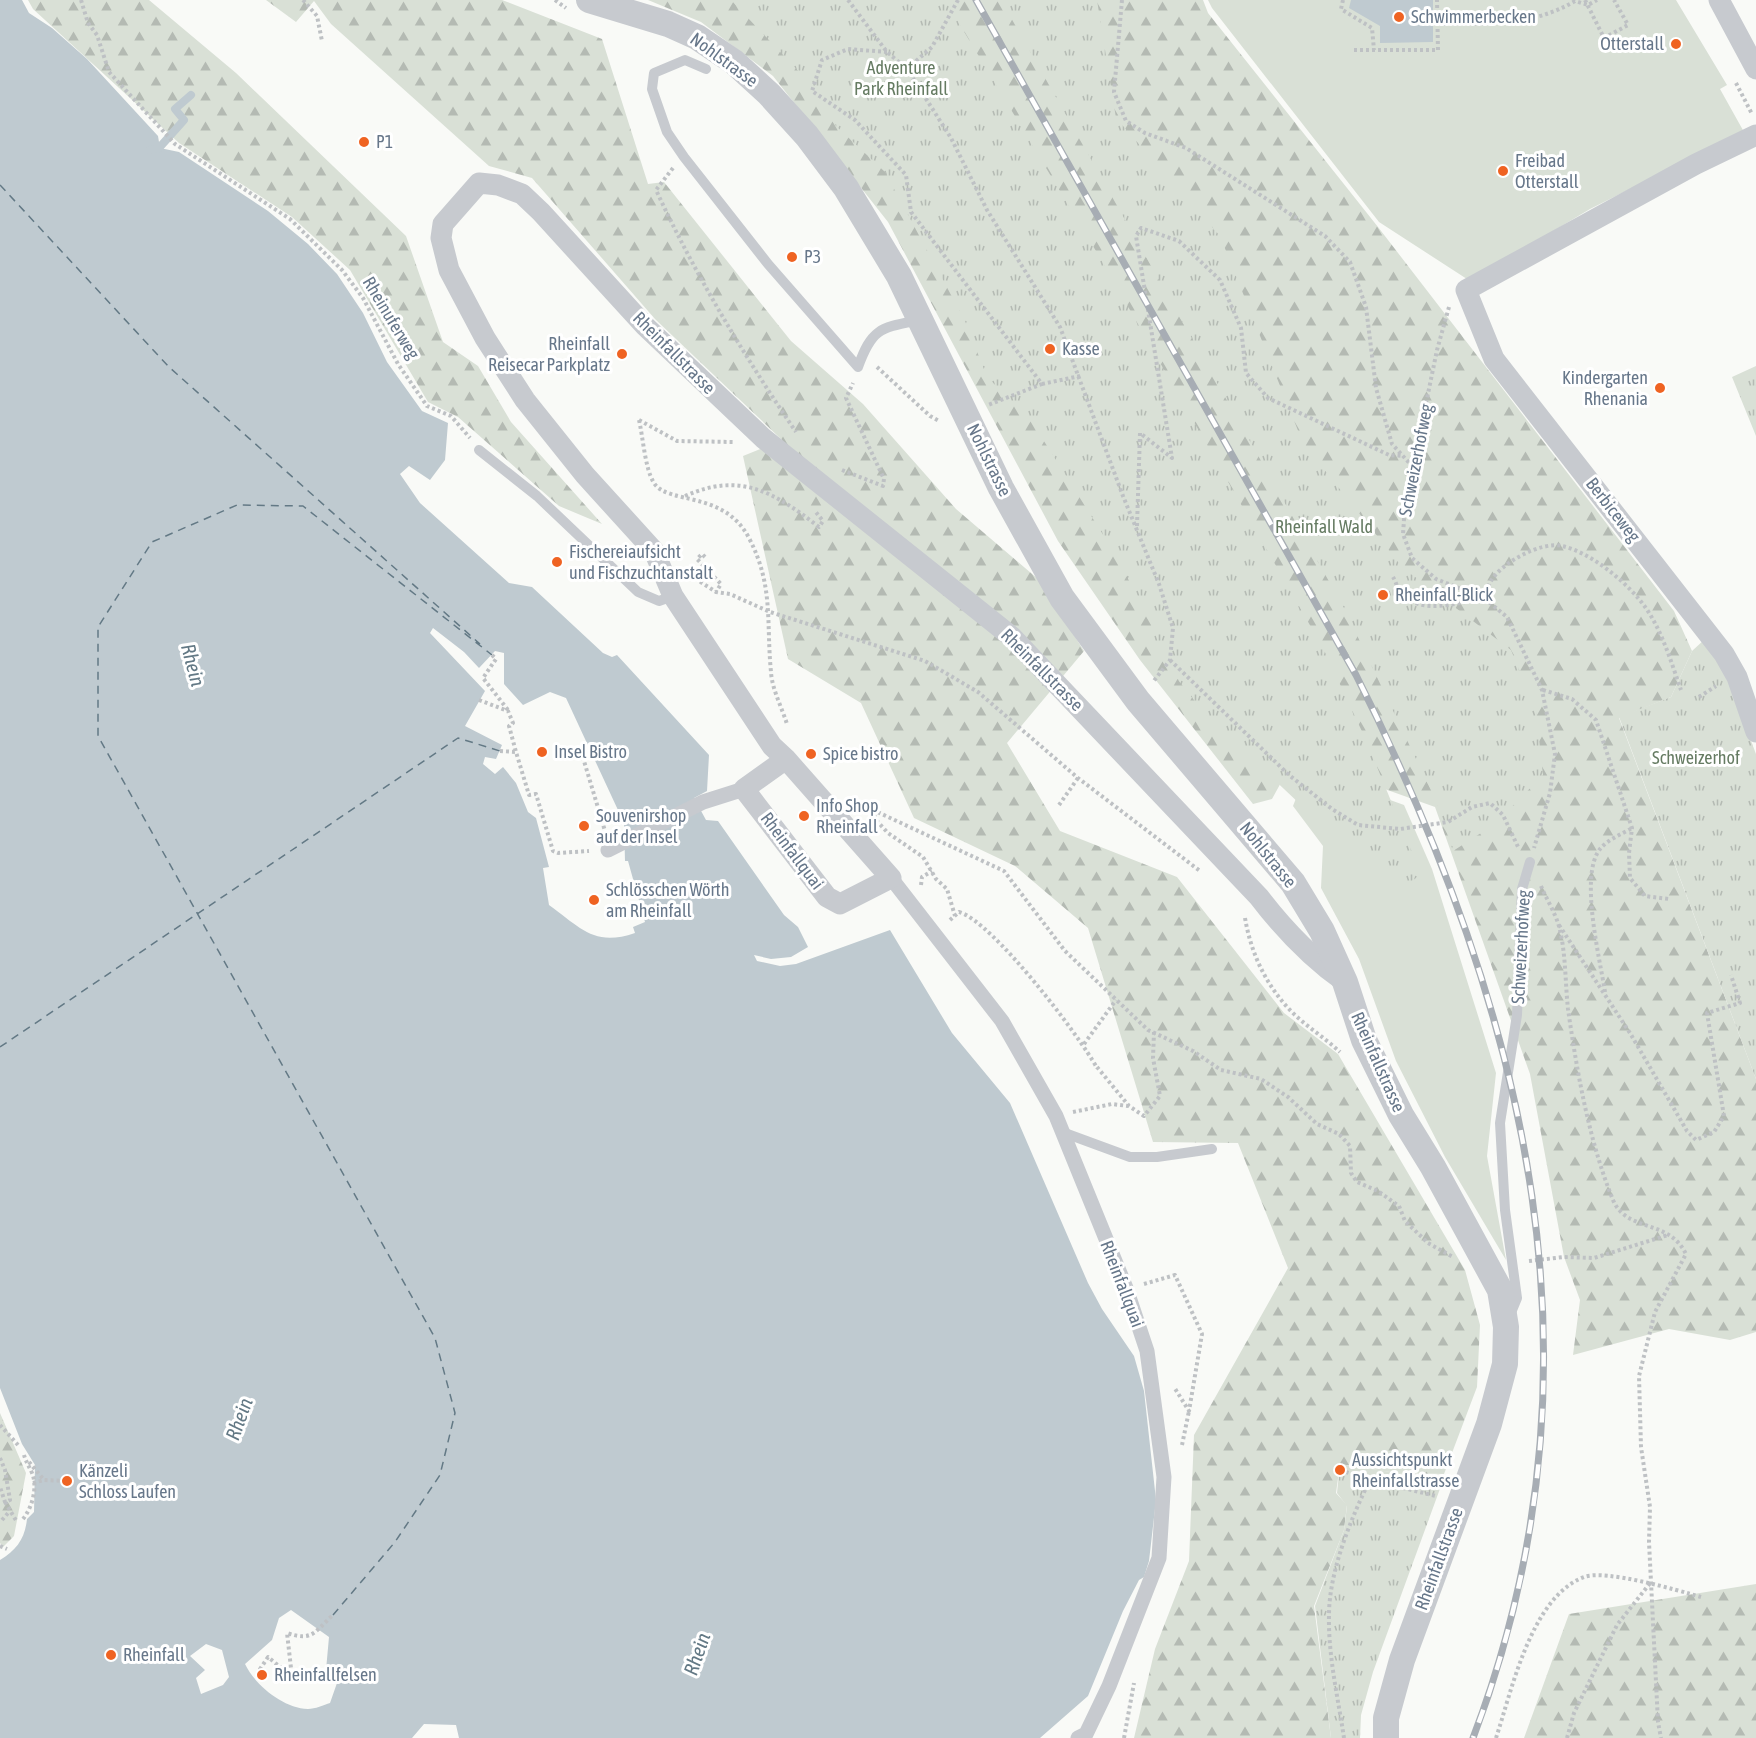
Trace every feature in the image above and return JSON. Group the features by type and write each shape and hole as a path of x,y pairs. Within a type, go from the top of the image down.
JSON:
{"street":[{"name":"Nohlstrasse","path":"589,0 668,24 697,38 734,62 769,94 807,136 873,229 921,320 1001,488 1062,598 1138,701 1293,883 1322,931 1345,982"},
{"path":"1719,0 1756,69"},
{"path":"1466,290 1696,164 1756,135"},
{"name":"Rheinfallstrasse","path":"673,596 654,551 554,439 504,370 449,270 441,238 443,224 479,183 498,185 522,194 542,212 645,326 763,438 806,475 1012,637 1259,897 1284,929 1316,962 1345,982 1364,1040 1401,1115 1433,1167 1500,1290 1506,1327 1505,1365 1489,1424 1401,1660 1386,1718 1386,1738"},
{"name":"Berbiceweg","path":"1466,290 1494,359 1724,654 1737,676 1756,732"},
{"name":"Rheinfallquai","path":"673,596 779,752 891,878 1002,1021 1056,1116 1126,1288 1147,1351 1164,1477 1163,1518 1159,1558 1109,1686 1083,1737"},
{"path":"607,843 703,802 744,789 779,752"},
{"name":"Rheinfallquai","path":"744,789 833,902 840,903 891,878"}],"lane":[{"path":"706,69 686,60 654,73 652,89 667,132 768,264 858,367 867,343 879,331 921,320"},
{"path":"479,450 537,496 638,592 659,601 673,596"},
{"name":"Schweizerhofweg","path":"1506,1327 1517,1298 1505,1210 1500,1123 1517,1015 1522,889 1530,862"},
{"path":"1062,1132 1130,1157 1157,1157 1212,1149"}],"path":[{"name":"Rheinuferweg","path":"81,0 88,23 98,35 109,72 175,144 290,219 342,270 363,298 398,364 427,406 451,416 479,450"},
{"path":"303,0 318,16 322,41"},
{"path":"848,0 887,52 907,69 951,138 987,210 1060,327 1159,584 1173,628 1170,660 1138,701"},
{"path":"907,69 932,47 958,0"},
{"path":"1122,0 1114,92 1126,121 1145,133 1186,148 1325,236 1350,262 1366,307 1376,388 1392,444 1414,467"},
{"path":"1343,0 1341,9 1372,28 1374,50"},
{"path":"1354,50 1438,50 1437,0"},
{"path":"1585,0 1604,38 1629,25 1614,0"},
{"path":"1438,24 1496,25 1552,15 1575,1 1588,5 1597,0"},
{"path":"887,52 848,49 822,60 812,91 855,120 906,175 911,212 1042,384"},
{"path":"1743,98 1756,123"},
{"path":"684,157 663,178 656,190 710,300 802,441"},
{"path":"1137,530 1140,433 1172,458 1136,236 1141,228 1179,241 1220,280 1241,328 1246,373 1269,398 1389,455 1403,456"},
{"name":"Schweizerhofweg","path":"1466,290 1449,307 1437,351 1405,505 1403,534 1412,558 1436,579 1484,598 1507,617 1542,690 1555,754 1550,793 1530,862"},
{"path":"858,367 875,366 930,416 942,422 1042,384 1080,376"},
{"path":"685,496 701,489 750,487 770,492 819,527 823,521 802,495 806,475 815,460 883,486 884,479 846,398 855,379"},
{"path":"763,438 736,442 677,441 639,420 654,483 667,493 685,496 727,512 740,524 759,562 770,612 771,675 789,731 779,752"},
{"path":"1393,577 1401,593 1416,604 1448,605 1484,598 1491,580 1506,564 1535,549 1561,545 1584,556 1610,573 1639,599 1661,637 1681,690"},
{"path":"705,557 702,554 697,559 721,584 716,592"},
{"path":"730,594 770,612 925,661 978,692 1078,778 1204,874"},
{"path":"492,655 496,659 483,678 508,711 513,723 509,726 516,752 524,767 529,795 536,794 553,851 558,853 607,843 581,751"},
{"path":"1170,660 1289,775 1332,809 1358,825 1400,829 1448,822 1472,807 1490,804 1503,815 1514,843 1530,862 1558,924 1681,1121 1696,1140 1714,1132 1724,1116 1707,1013 1740,1003 1731,975"},
{"path":"1542,690 1572,699 1596,720 1632,828 1629,852 1630,878 1645,896 1669,899"},
{"path":"479,700 508,711"},
{"path":"500,752 516,752"},
{"path":"1059,806 1078,778"},
{"path":"955,916 947,889 936,879 923,857 888,833 876,820 871,809 1004,871 1065,951 1116,1000 1154,1032 1192,1051 1221,1070 1261,1079 1288,1097 1317,1124 1339,1134 1350,1146 1351,1173 1357,1182 1378,1191 1399,1206 1405,1221 1428,1243 1461,1262"},
{"path":"1605,996 1590,887 1592,863 1600,848 1632,828"},
{"path":"1244,908 1250,943 1266,979 1290,1011 1340,1051 1345,1059"},
{"path":"933,935 959,912 970,915 1013,956 1084,1044 1097,1067 1129,1106 1144,1116 1160,1096 1153,1058 1154,1032"},
{"path":"1558,924 1568,1011 1584,1099 1614,1203 1628,1219 1679,1240 1686,1254 1655,1312 1639,1376 1641,1447 1650,1507 1651,1582 1658,1722 1661,1738"},
{"path":"1084,1044 1116,1000"},
{"path":"1074,1112 1112,1104 1129,1106"},
{"path":"1514,1263 1564,1257 1594,1258 1669,1234"},
{"path":"1126,1288 1175,1275 1202,1334 1189,1411 1172,1384"},
{"path":"0,1425 18,1445"},
{"path":"23,1519 32,1509 33,1483 33,1473 26,1464 24,1455"},
{"path":"0,1458 5,1470 10,1500 5,1502"},
{"path":"29,1462 44,1480"},
{"path":"1340,1470 1459,1503"},
{"path":"33,1483 44,1480 67,1481"},
{"path":"1344,1738 1329,1616 1330,1595 1353,1514 1370,1480"},
{"path":"0,1487 9,1512 17,1522"},
{"path":"2,1520 9,1512"},
{"path":"0,1546 7,1549"},
{"path":"1496,1738 1528,1644 1546,1609 1563,1590 1585,1576 1651,1582 1701,1597"},
{"path":"1567,1738 1574,1713 1617,1625 1651,1582"},
{"path":"262,1675 260,1669 268,1657 280,1667 291,1668 287,1633 302,1638 309,1637 333,1615"}],"green space":[{"path":"28,0 149,0 236,73 406,236 443,342 478,366 511,422 602,524 559,506 458,417 428,402 350,270 292,217 179,143 33,9"},
{"path":"266,0 502,0 602,39 648,184 664,182 791,341 863,404 956,509 1038,579 1084,651 1007,743 1060,831 1177,877 1284,1013 1338,1054 1465,1270 1480,1325 1477,1387 1444,1474 1396,1473 1340,1464 1336,1493 1347,1505 1344,1530 1314,1606 1331,1738 1134,1738 1155,1649 1189,1561 1194,1435 1288,1268 1238,1143 1153,1142 1088,928 1015,866 914,818 861,703 788,659 743,456 782,440 655,319 532,178 489,166 331,24 314,1 296,22"},
{"name":"Rheinfall Wald","path":"648,0 1203,0 1208,13 1378,227 1674,611 1692,651 1671,697 1619,718 1756,1079 1756,1332 1730,1340 1669,1329 1573,1355 1580,1300 1564,1257 1530,1074 1435,807 1295,757 1272,799 1253,804 1140,660 1058,541 888,222 773,76 701,22"},
{"name":"Adventure Park Rheinfall","path":"731,0 945,0 1102,261 1323,648 1366,740 1421,874 1407,885 1321,824 1205,714 1159,656 1149,616 1102,533 1030,419 987,377 965,321 885,172 836,126 800,73"},
{"path":"1001,0 1097,0 1116,118 1220,236 1303,443 1402,567 1511,650 1536,711 1543,775 1495,824 1453,851 1437,803 1344,608"},
{"name":"Freibad Otterstall","path":"1208,0 1676,0 1727,85 1720,89 1744,132 1590,209 1470,281 1379,222"},
{"path":"1756,366 1756,436 1732,377"},
{"name":"Schweizerhof","path":"1705,639 1721,662 1756,754 1756,1079 1619,717 1671,697 1692,651"},
{"path":"1307,770 1404,805 1432,869 1496,1073 1487,1156 1506,1260 1445,1157 1396,1061 1359,959 1321,888 1323,846 1293,806"},
{"path":"0,1413 26,1473 14,1536 3,1547 0,1543"},
{"path":"1340,1464 1397,1473 1445,1475 1373,1672 1361,1715 1360,1738 1331,1738 1315,1606 1344,1530 1347,1506 1337,1493"},
{"path":"1756,1584 1756,1738 1524,1738 1569,1614"}],"water":[{"name":"Rhein","path":"0,0 22,0 29,13 52,28 87,59 158,136 160,148 179,152 268,211 308,244 337,274 363,313 387,362 422,411 448,423 445,460 430,480 409,466 400,474 420,503 509,583 532,587 603,653 612,657 617,655 709,755 707,791 694,798 706,820 718,821 784,915 798,927 808,947 791,957 771,959 754,955 757,961 780,966 796,964 890,930 952,1033 1010,1103 1088,1283 1102,1309 1134,1356 1144,1391 1156,1500 1149,1561 1144,1577 1139,1580 1123,1611 1088,1696 1040,1738 459,1738 456,1725 424,1724 412,1738 0,1738 0,1560 19,1543 27,1519 34,1512 35,1465 22,1444 0,1388","holes":["433,628 464,652 479,668 495,651 504,653 504,684 523,705 550,692 566,698 624,823 625,861 628,861 645,922 633,927 635,933 609,938 598,936 579,928 549,905 543,868 549,867 536,818 528,812 516,783 503,767 495,774 483,764 485,757 496,759 502,745 465,726 485,691 430,633","291,1610 329,1637 326,1670 337,1683 330,1703 308,1709 299,1708 280,1700 256,1680 245,1664 272,1640 279,1618","206,1644 222,1650 229,1677 223,1685 201,1694 196,1678 205,1670 190,1656"]},
{"name":"Schwimmerbecken","path":"1351,0 1433,0 1433,42 1380,43 1380,26 1349,8"}],"waterway":[{"path":"150,150 159,148 184,120 175,109 191,95"}],"ferry route":[{"path":"0,185 169,367 480,644"},
{"path":"333,1615 395,1542 440,1475 455,1413 435,1338 98,736 98,627 152,542 237,505 303,506 492,655"},
{"path":"0,1047 458,738 500,751"}],"railway":[{"path":"976,0 1356,675 1416,804 1467,933 1506,1064 1532,1196 1543,1329 1538,1464 1516,1600 1473,1738"}],"place":[{"name":"Schwimmerbecken","path":"1399,17"},
{"name":"Otterstall","path":"1676,44"},
{"name":"P1","path":"364,142"},
{"name":"Freibad Otterstall","path":"1503,171"},
{"name":"P3","path":"792,257"},
{"name":"Kasse","path":"1050,349"},
{"name":"Rheinfall Reisecar Parkplatz","path":"622,354"},
{"name":"Kindergarten Rhenania","path":"1660,388"},
{"name":"Fischereiaufsicht und Fischzuchtanstalt","path":"557,562"},
{"name":"Rheinfall-Blick","path":"1383,595"},
{"name":"Insel Bistro","path":"542,752"},
{"name":"Spice bistro","path":"811,754"},
{"name":"Info Shop Rheinfall","path":"804,816"},
{"name":"Souvenirshop auf der Insel","path":"584,826"},
{"name":"Schlösschen Wörth am Rheinfall","path":"594,900"},
{"name":"Aussichtspunkt Rheinfallstrasse","path":"1340,1470"},
{"name":"Känzeli Schloss Laufen","path":"67,1481"},
{"name":"Rheinfall","path":"111,1655"},
{"name":"Rheinfallfelsen","path":"262,1675"}]}
